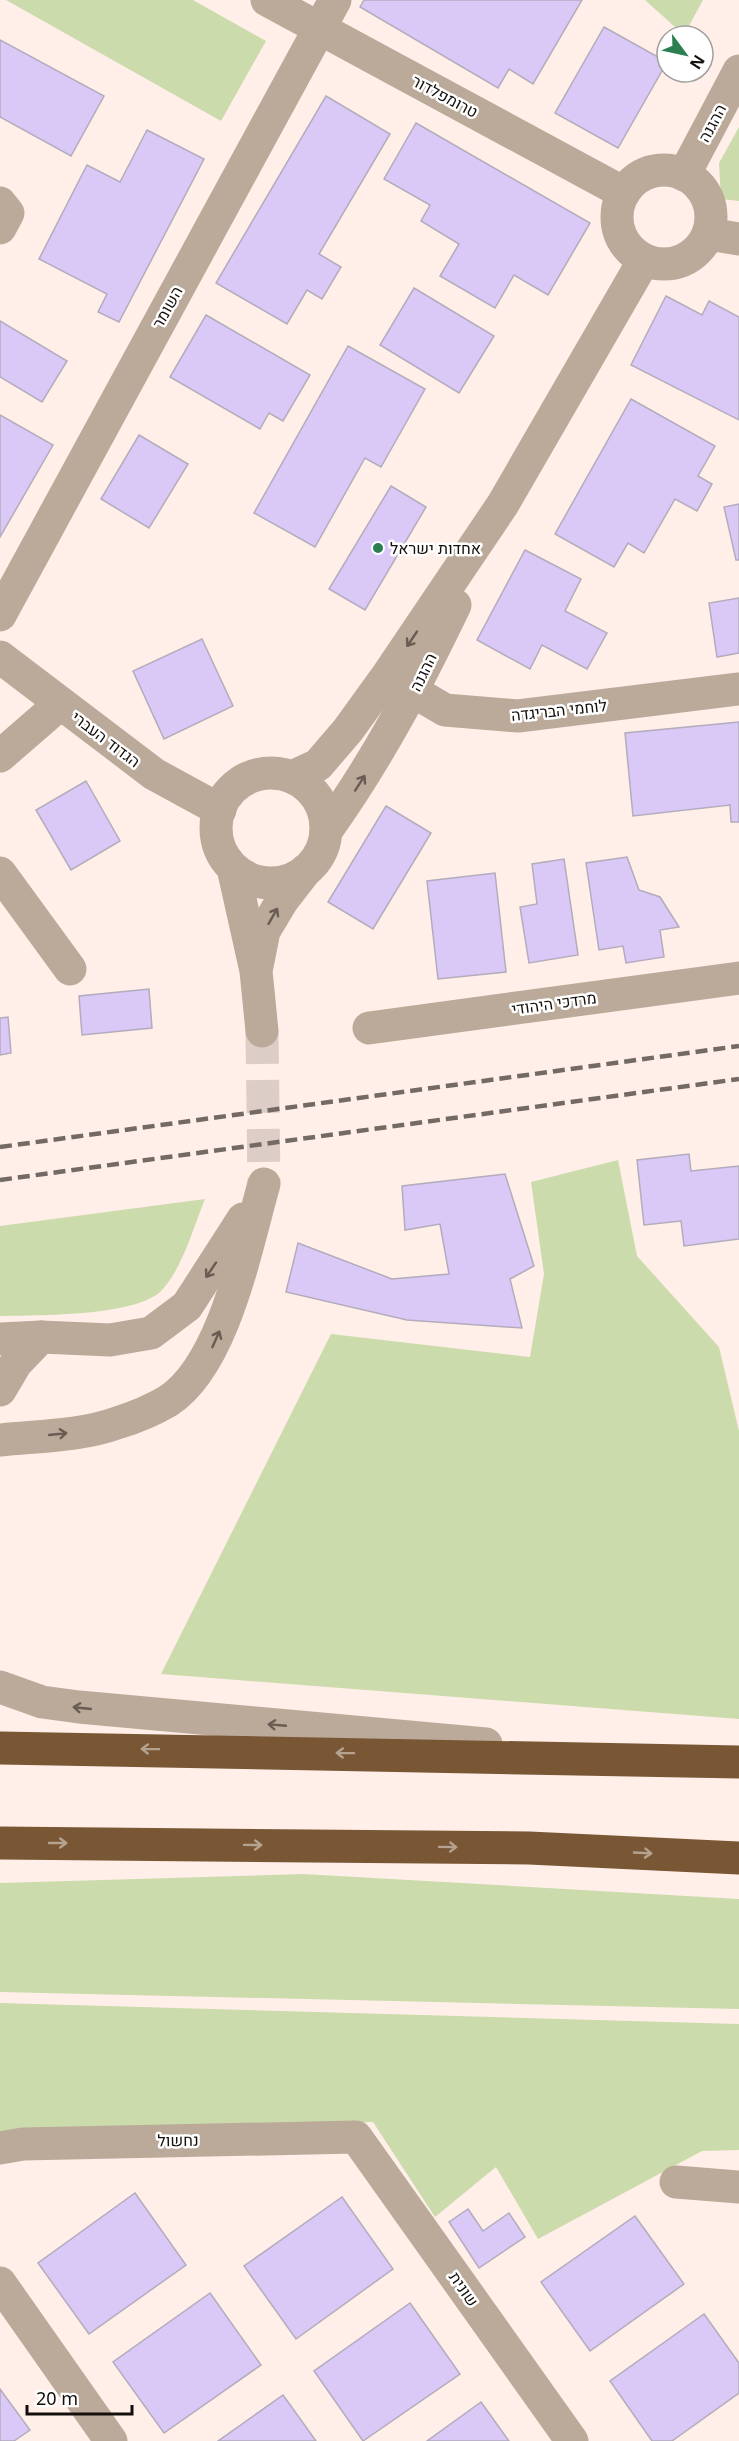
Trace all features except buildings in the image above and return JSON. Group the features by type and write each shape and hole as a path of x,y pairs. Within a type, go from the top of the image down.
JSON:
{"highway":[{"path":"0,1748 739,1762"},
{"path":"0,1843 529,1848 739,1858"}],"street":[{"name":"טרומפלדור","path":"267,0 624,193"},
{"name":"השומר","path":"0,615 335,0"},
{"name":"ההגנה","path":"684,175 739,71"},
{"path":"663,170 684,175 703,190 710,203 711,219 724,237 700,247 689,258 675,263 659,264 644,260 631,251 621,238 617,223 618,207 624,193 634,181 648,173 663,170"},
{"path":"0,203 8,213 0,228"},
{"name":"ההגנה","path":"326,831 361,783 400,684 644,260"},
{"name":"הגדוד העברי","path":"0,657 154,774 220,810"},
{"name":"ההגנה","path":"292,777 318,765 348,730 400,684"},
{"name":"לוחמי הבריגדה","path":"400,684 445,710 518,716 739,689"},
{"path":"0,756 60,704"},
{"path":"256,971 264,931 282,901 307,869 322,849 326,831 325,814 318,799 307,786 292,777 275,773 258,775 241,782 228,794 216,825 218,841 224,856 233,868 248,878 265,883 283,882 299,876 307,869"},
{"path":"233,868 256,971 262,1030"},
{"path":"0,873 70,969"},
{"name":"מרדכי היהודי","path":"369,1028 739,978"},
{"path":"0,1338 110,1340 151,1333 187,1306 264,1185 228,1311 204,1363 168,1401 116,1424 73,1432 0,1440"},
{"path":"0,1390 16,1363 41,1337"},
{"path":"0,1688 42,1702 79,1707 670,1760"},
{"name":"נחשול","path":"0,2148 24,2144 356,2137"},
{"name":"שונית","path":"356,2137 572,2441"},
{"path":"676,2182 739,2187"},
{"path":"0,2283 111,2441"}],"green space":[{"path":"6,0 193,0 266,41 221,121"},
{"path":"645,0 703,0 690,24 672,24"},
{"path":"739,127 739,201 721,199 719,163"},
{"path":"618,1160 637,1256 719,1347 739,1431 739,1719 161,1674 331,1334 530,1357 544,1274 531,1182"},
{"path":"205,1199 176,1270 162,1290 149,1299 109,1310 85,1313 0,1316 0,1226"},
{"path":"303,1874 739,1899 739,2009 0,1992 0,1883"},
{"path":"0,2003 739,2024 739,2150 702,2151 538,2239 496,2167 435,2217 373,2122 0,2133"}],"tunnel":[{"path":"262,1031 264,1184"}],"railway":[{"path":"0,1147 739,1046"},
{"path":"0,1180 739,1079"}],"place":[{"name":"אחדות ישראל","path":"378,548"}]}
